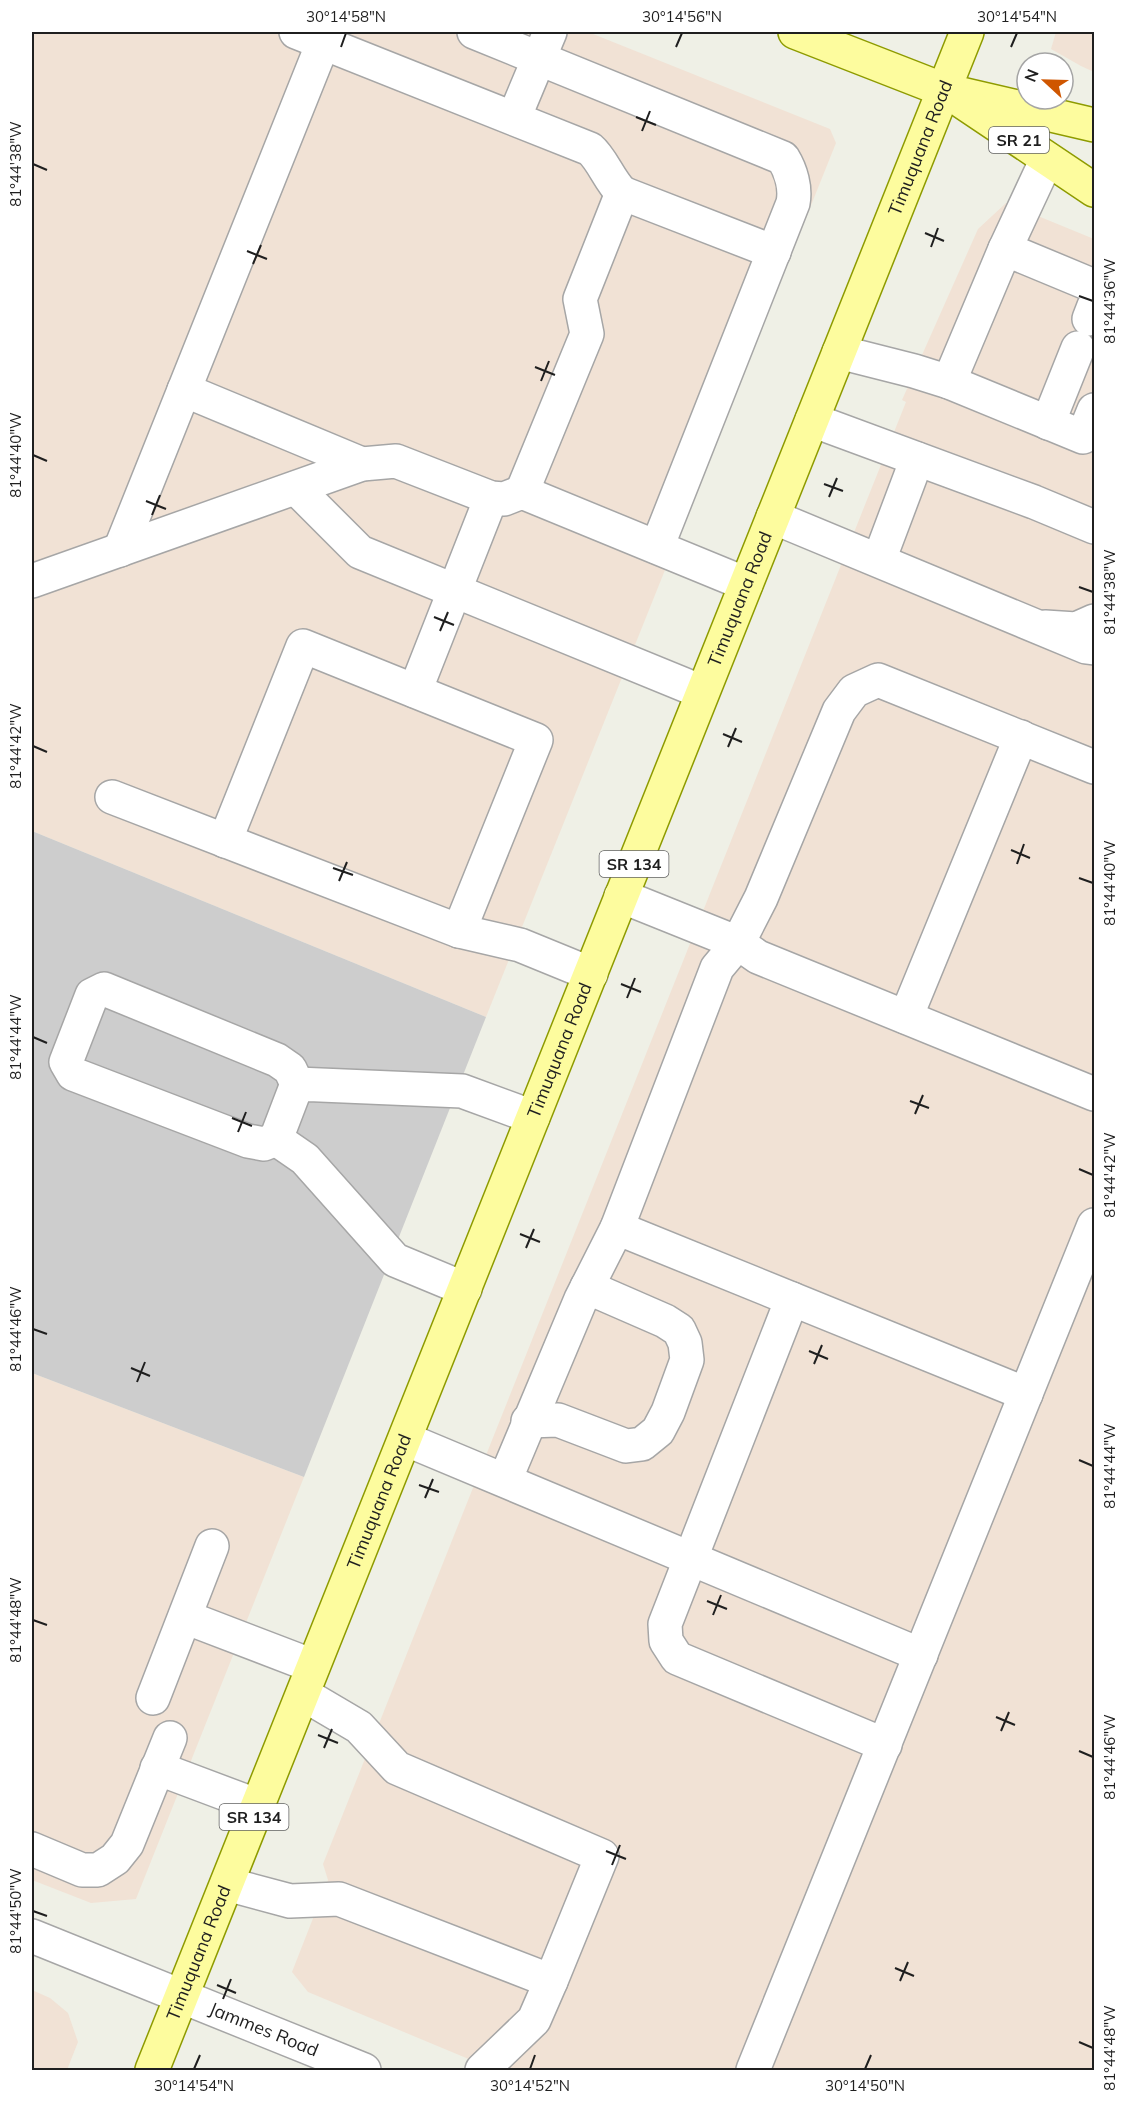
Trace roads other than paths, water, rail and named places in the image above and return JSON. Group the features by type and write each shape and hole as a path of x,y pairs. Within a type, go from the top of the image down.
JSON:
{"main road":[{"name":"SR 21","path":"795,32 944,90 1095,125"},
{"name":"Timuquana Road","path":"152,2070 967,32"},
{"name":"SR 21","path":"944,90 1095,190"}],"street":[{"path":"474,32 544,45 783,158 791,177 794,198 657,547"},
{"path":"120,550 184,390 310,37 590,149 595,153 610,181 622,193 774,252"},
{"path":"514,118 544,45"},
{"path":"949,382 1005,249 1047,159"},
{"path":"415,691 454,591 506,495 587,334 580,299 622,193"},
{"path":"1005,249 1095,286"},
{"path":"1048,423 1087,324"},
{"path":"839,352 949,382 1048,423 1091,429"},
{"path":"184,390 363,464"},
{"path":"812,420 1058,526 1095,549"},
{"path":"32,581 363,464 396,461 506,495 657,547 746,584"},
{"path":"915,465 1034,502 1095,527"},
{"path":"879,560 915,465"},
{"path":"296,488 360,552 702,692"},
{"path":"773,517 1086,647 1095,648"},
{"path":"1038,626 1076,629 1095,621"},
{"path":"225,841 303,646 536,740 459,931"},
{"path":"505,1480 528,1421 587,1287 617,1228 717,968 738,943 761,898 839,711 854,691 878,680 1095,767"},
{"path":"906,1017 1021,737"},
{"path":"112,797 459,931 520,945 591,974"},
{"path":"621,896 738,943 758,957 1095,1094"},
{"path":"104,989 277,1060 290,1069 297,1084 276,1139 264,1144 248,1141 73,1074 66,1062 92,995 104,989"},
{"path":"297,1084 462,1091 533,1117"},
{"path":"276,1139 305,1159 395,1260 465,1288"},
{"path":"753,2070 1095,1225"},
{"path":"617,1228 1026,1394"},
{"path":"528,1421 558,1420 626,1446 642,1444 658,1431 668,1412 687,1360 685,1343 679,1330 665,1321 587,1287"},
{"path":"792,1299 665,1624 666,1641 678,1658 885,1745"},
{"path":"405,1439 921,1655"},
{"path":"153,1698 212,1546"},
{"path":"185,1617 308,1680 359,1727 397,1768 602,1856 534,2020 482,2070"},
{"path":"32,1849 82,1870 98,1870 115,1859 127,1844 170,1738"},
{"path":"158,1768 258,1806"},
{"path":"227,1884 290,1901 339,1899 551,1981"},
{"name":"Jammes Road","path":"32,1936 364,2070"}]}
